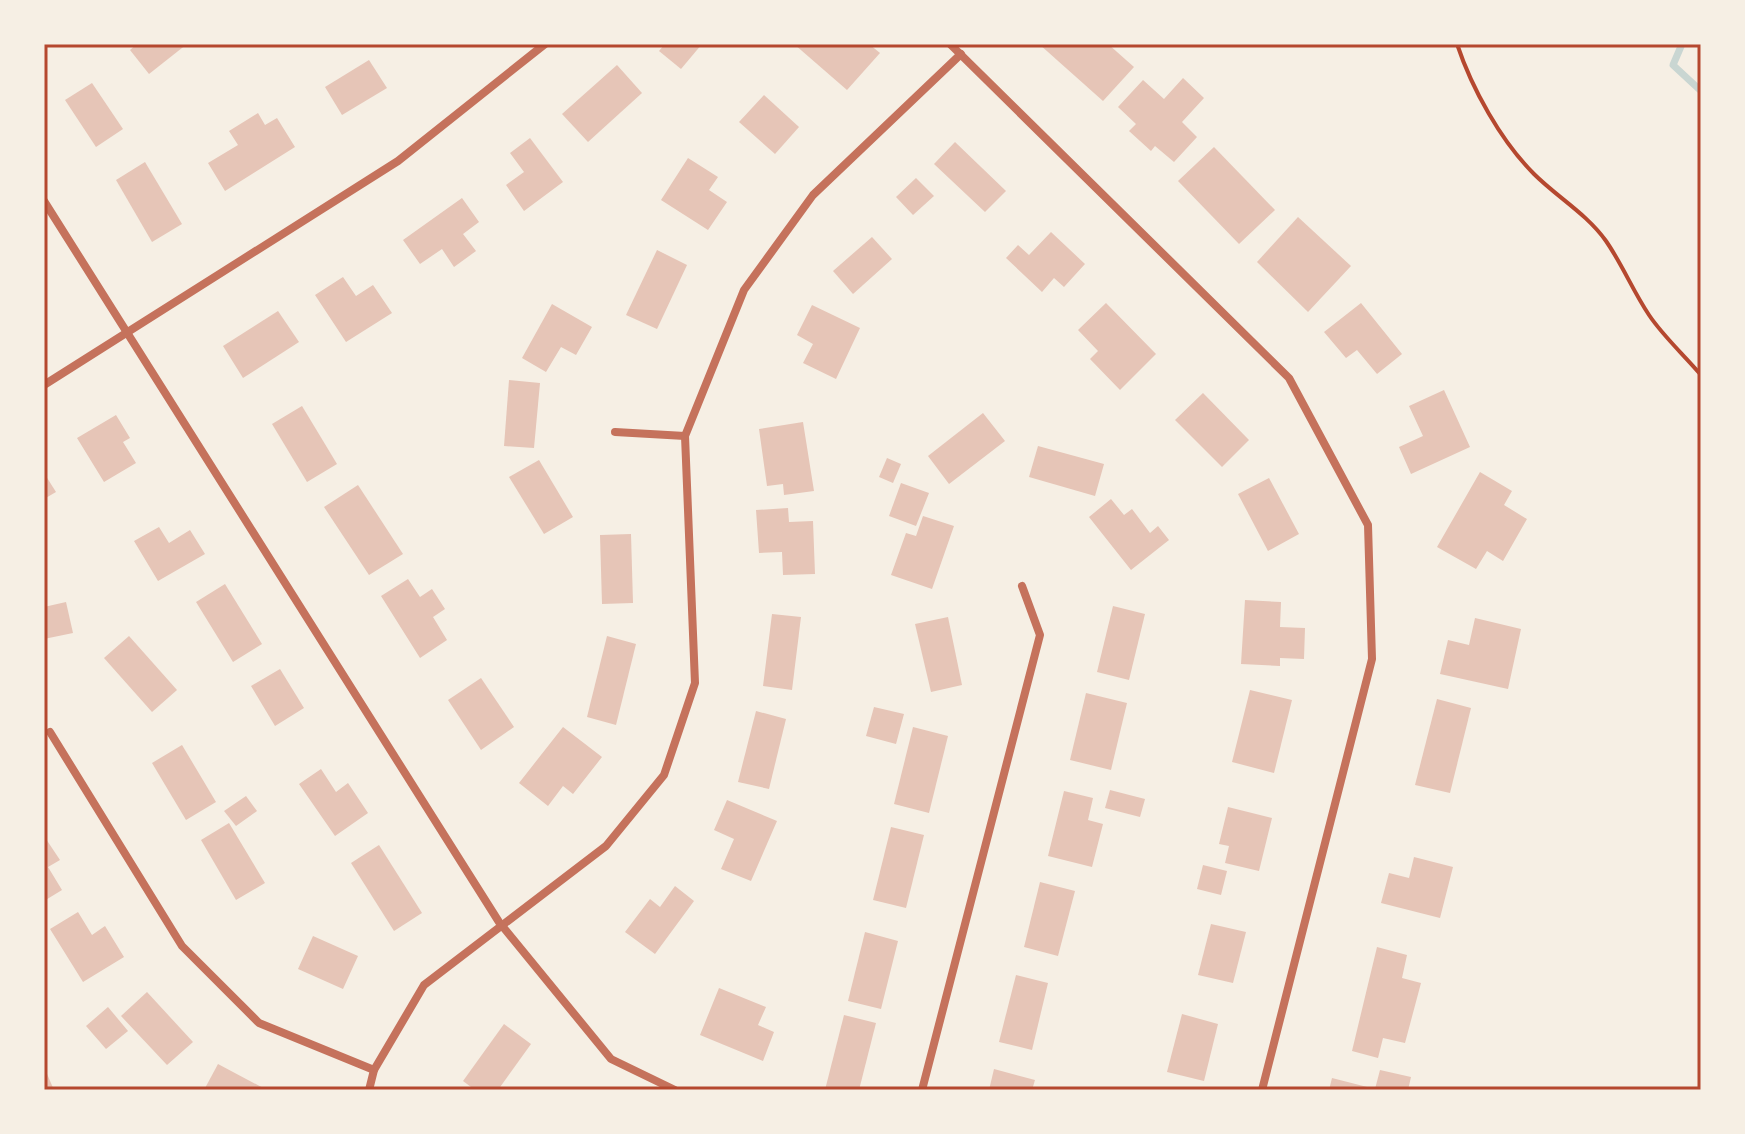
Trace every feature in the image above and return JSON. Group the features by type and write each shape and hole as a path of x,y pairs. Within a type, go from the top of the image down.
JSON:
{"street":[{"path":"44,385 398,161 545,44"},
{"path":"950,44 1289,378 1368,525 1372,659 1262,1090"},
{"path":"369,1090 374,1070 424,985 606,846 664,775 695,683 685,436 744,290 813,195 961,54"},
{"path":"44,201 502,926 611,1059 675,1090"},
{"path":"615,432 685,436"},
{"path":"922,1090 1040,635 1022,586"},
{"path":"50,732 182,946 259,1023 374,1070"}],"path":[{"path":"1457,44 1464,65 1504,138 1533,173 1605,239 1651,318 1701,375"}],"building":[{"path":"137,44 187,44 149,74 130,50"},
{"path":"665,44 702,44 681,69 659,51"},
{"path":"794,44 869,44 880,53 847,90"},
{"path":"1039,44 1108,44 1134,67 1103,101"},
{"path":"369,60 387,88 342,115 325,87"},
{"path":"617,65 642,93 588,142 562,114"},
{"path":"1183,78 1204,98 1182,122 1197,137 1174,162 1155,146 1151,151 1129,131 1136,124 1118,107 1143,80 1164,99"},
{"path":"92,83 123,129 96,147 65,100"},
{"path":"764,95 799,127 775,154 739,122"},
{"path":"258,113 265,125 277,118 295,147 225,191 208,163 238,145 229,131"},
{"path":"530,138 563,182 524,211 506,185 524,172 510,153"},
{"path":"955,142 1006,191 985,212 934,164"},
{"path":"1214,147 1275,210 1239,244 1178,181"},
{"path":"688,158 718,177 709,190 727,202 708,230 661,200"},
{"path":"145,162 182,224 152,242 116,180"},
{"path":"916,178 934,196 913,215 896,197"},
{"path":"462,198 479,222 463,234 476,251 454,267 442,249 420,264 403,240"},
{"path":"1298,217 1351,266 1308,312 1257,262"},
{"path":"1051,232 1085,264 1064,287 1054,278 1042,292 1006,258 1018,245 1029,255"},
{"path":"872,237 892,259 853,294 833,271"},
{"path":"657,250 687,265 657,329 626,315"},
{"path":"343,277 356,296 373,285 392,313 346,342 315,295"},
{"path":"1106,303 1156,354 1120,390 1090,359 1098,351 1078,330"},
{"path":"1361,303 1402,354 1377,374 1357,350 1346,358 1324,332"},
{"path":"552,304 592,327 576,355 561,347 546,372 522,358"},
{"path":"812,305 860,328 836,379 803,363 813,344 797,335"},
{"path":"278,311 299,342 243,378 223,346"},
{"path":"509,380 540,383 534,448 504,446"},
{"path":"1444,390 1470,447 1411,474 1399,447 1423,436 1409,406"},
{"path":"1203,393 1249,440 1222,467 1175,420"},
{"path":"302,406 337,464 307,482 272,424"},
{"path":"983,413 1005,441 949,484 928,456"},
{"path":"116,415 130,438 123,442 136,463 104,482 77,438"},
{"path":"803,422 814,491 784,495 783,484 767,486 759,429"},
{"path":"1038,446 1104,464 1095,496 1029,477"},
{"path":"887,458 901,464 893,483 879,477"},
{"path":"539,460 573,517 544,534 509,477"},
{"path":"1480,472 1512,491 1504,505 1527,519 1503,561 1487,551 1476,569 1437,547"},
{"path":"44,473 56,492 44,499"},
{"path":"1269,478 1299,534 1268,551 1238,494"},
{"path":"901,483 929,493 916,526 889,516"},
{"path":"358,485 403,554 369,575 324,507"},
{"path":"1111,499 1124,515 1132,509 1150,533 1158,526 1169,540 1131,570 1089,517"},
{"path":"788,508 789,522 813,521 815,574 783,575 782,552 759,553 756,510"},
{"path":"923,516 954,526 932,589 891,575 906,533 916,536"},
{"path":"159,527 169,543 190,530 205,554 158,581 134,541"},
{"path":"631,534 633,603 602,604 600,535"},
{"path":"408,579 420,597 432,589 445,609 433,617 447,640 420,658 381,596"},
{"path":"225,584 262,644 233,662 196,602"},
{"path":"1245,600 1281,602 1280,627 1305,628 1304,659 1280,658 1280,666 1241,664"},
{"path":"66,602 73,633 44,639 44,607"},
{"path":"1113,606 1145,614 1129,680 1097,672"},
{"path":"772,614 801,617 792,690 763,686"},
{"path":"948,617 962,685 931,692 915,624"},
{"path":"1475,618 1521,629 1508,689 1440,674 1448,640 1469,645"},
{"path":"129,636 177,690 152,712 104,658"},
{"path":"607,636 636,644 616,725 587,717"},
{"path":"280,669 304,708 275,726 251,686"},
{"path":"481,678 514,727 481,750 448,700"},
{"path":"1250,690 1292,700 1274,773 1232,762"},
{"path":"1086,693 1127,703 1111,770 1070,760"},
{"path":"1437,699 1471,708 1450,793 1415,785"},
{"path":"874,707 904,714 896,744 866,736"},
{"path":"756,711 786,719 769,789 738,782"},
{"path":"563,727 602,757 573,794 563,786 548,806 519,783"},
{"path":"913,727 948,736 929,813 894,804"},
{"path":"182,745 216,802 186,820 152,763"},
{"path":"321,769 336,792 348,783 368,813 335,836 299,784"},
{"path":"1110,790 1145,799 1140,817 1105,808"},
{"path":"1064,791 1093,798 1088,820 1103,824 1092,867 1048,856"},
{"path":"246,796 257,811 236,826 224,811"},
{"path":"727,800 777,821 751,881 721,869 734,839 714,830"},
{"path":"1228,807 1272,818 1259,871 1225,863 1229,846 1219,844"},
{"path":"229,823 265,883 236,900 201,840"},
{"path":"891,827 924,835 906,908 873,900"},
{"path":"44,836 60,860 48,867 62,890 44,901"},
{"path":"379,845 422,913 394,931 351,863"},
{"path":"1414,857 1453,867 1440,918 1381,903 1389,873 1409,878"},
{"path":"1203,865 1227,871 1221,895 1197,889"},
{"path":"1040,882 1075,891 1058,956 1024,947"},
{"path":"675,886 694,901 655,954 625,932 650,899 660,907"},
{"path":"78,912 92,935 105,926 124,957 83,982 50,929"},
{"path":"1211,924 1246,932 1233,983 1198,975"},
{"path":"865,932 898,941 881,1009 848,1001"},
{"path":"313,936 358,956 343,989 298,969"},
{"path":"1377,947 1407,955 1402,978 1421,983 1405,1043 1383,1038 1378,1058 1352,1051"},
{"path":"1016,975 1048,983 1032,1050 999,1042"},
{"path":"719,988 766,1007 758,1025 774,1032 763,1061 700,1035"},
{"path":"147,992 193,1042 167,1065 121,1016"},
{"path":"108,1007 128,1031 106,1049 86,1026"},
{"path":"1182,1014 1218,1024 1204,1081 1167,1072"},
{"path":"844,1015 876,1023 859,1090 825,1090"},
{"path":"504,1024 531,1044 498,1090 475,1090 463,1081"},
{"path":"218,1064 267,1090 204,1090"},
{"path":"44,1067 54,1090 44,1090"},
{"path":"994,1069 1035,1080 1032,1090 989,1090"},
{"path":"1380,1070 1411,1077 1408,1090 1329,1090 1332,1078 1375,1089"}],"waterway":[{"path":"1682,44 1673,65 1701,91"}]}
